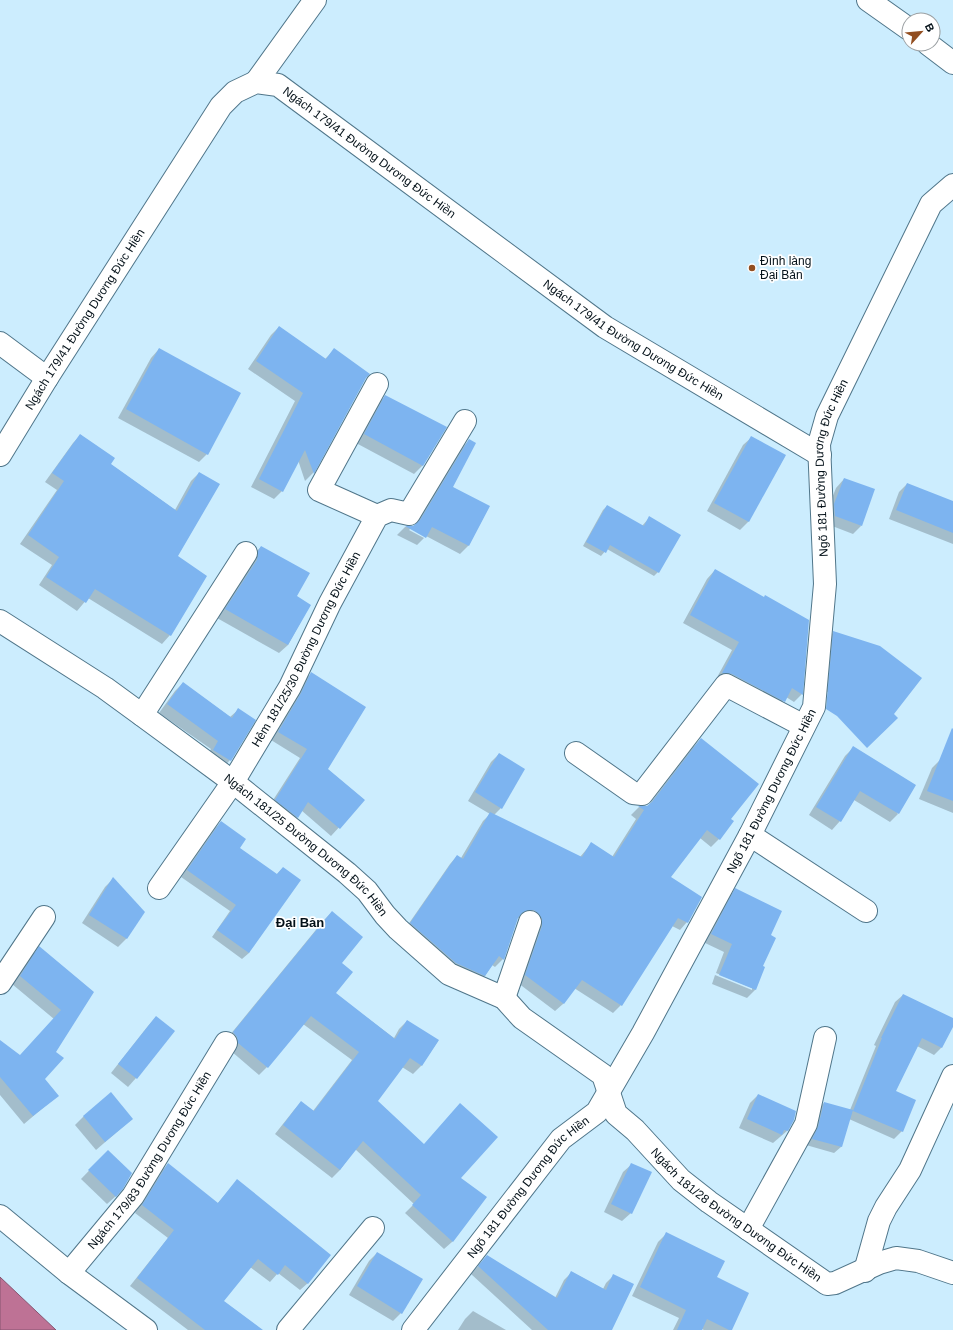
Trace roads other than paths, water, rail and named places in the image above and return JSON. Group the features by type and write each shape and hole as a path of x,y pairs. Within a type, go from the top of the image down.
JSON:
{"street":[{"path":"256,82 315,0"},
{"path":"868,0 901,23"},
{"path":"939,52 953,63"},
{"name":"Ngách 179/41 Đường Dương Đức Hiền","path":"0,455 47,378 222,106 235,92 256,82 278,85 605,327 820,455"},
{"name":"Ngõ 181 Đường Dương Đức Hiền","path":"413,1330 561,1139 597,1112 606,1084 643,1033 750,835 814,707 825,584 819,444 827,416 930,204 953,185"},
{"path":"0,343 47,378"},
{"path":"377,384 319,490 377,516 391,510 409,514 465,421"},
{"name":"Hẻm 181/25/30 Đường Dương Đức Hiền","path":"159,888 233,782 290,687 330,603 377,516"},
{"path":"142,714 246,553"},
{"name":"Ngách 181/25 Đường Dương Đức Hiền","path":"0,621 105,688 233,782 352,877 367,891 385,915 398,929 449,974 504,998 522,1018 606,1084"},
{"path":"576,754 633,793 642,794 726,685 804,726"},
{"path":"750,835 866,911"},
{"path":"0,982 44,917"},
{"path":"504,998 530,922"},
{"path":"748,1229 806,1124 825,1038"},
{"name":"Ngách 179/83 Đường Dương Đức Hiền","path":"68,1273 133,1196 226,1043"},
{"path":"865,1270 879,1221 947,1104 953,1076"},
{"name":"Ngách 181/28 Đường Dương Đức Hiền","path":"606,1084 616,1114 636,1130 681,1180 709,1202 828,1284 835,1283 879,1263 896,1258 918,1261 953,1273"},
{"path":"0,1216 68,1273 146,1330"},
{"path":"288,1330 373,1228"}],"place":[{"name":"Đình làng Đại Bản","path":"752,268"}],"district":[{"name":"Đại Bản","path":"300,922"}]}
